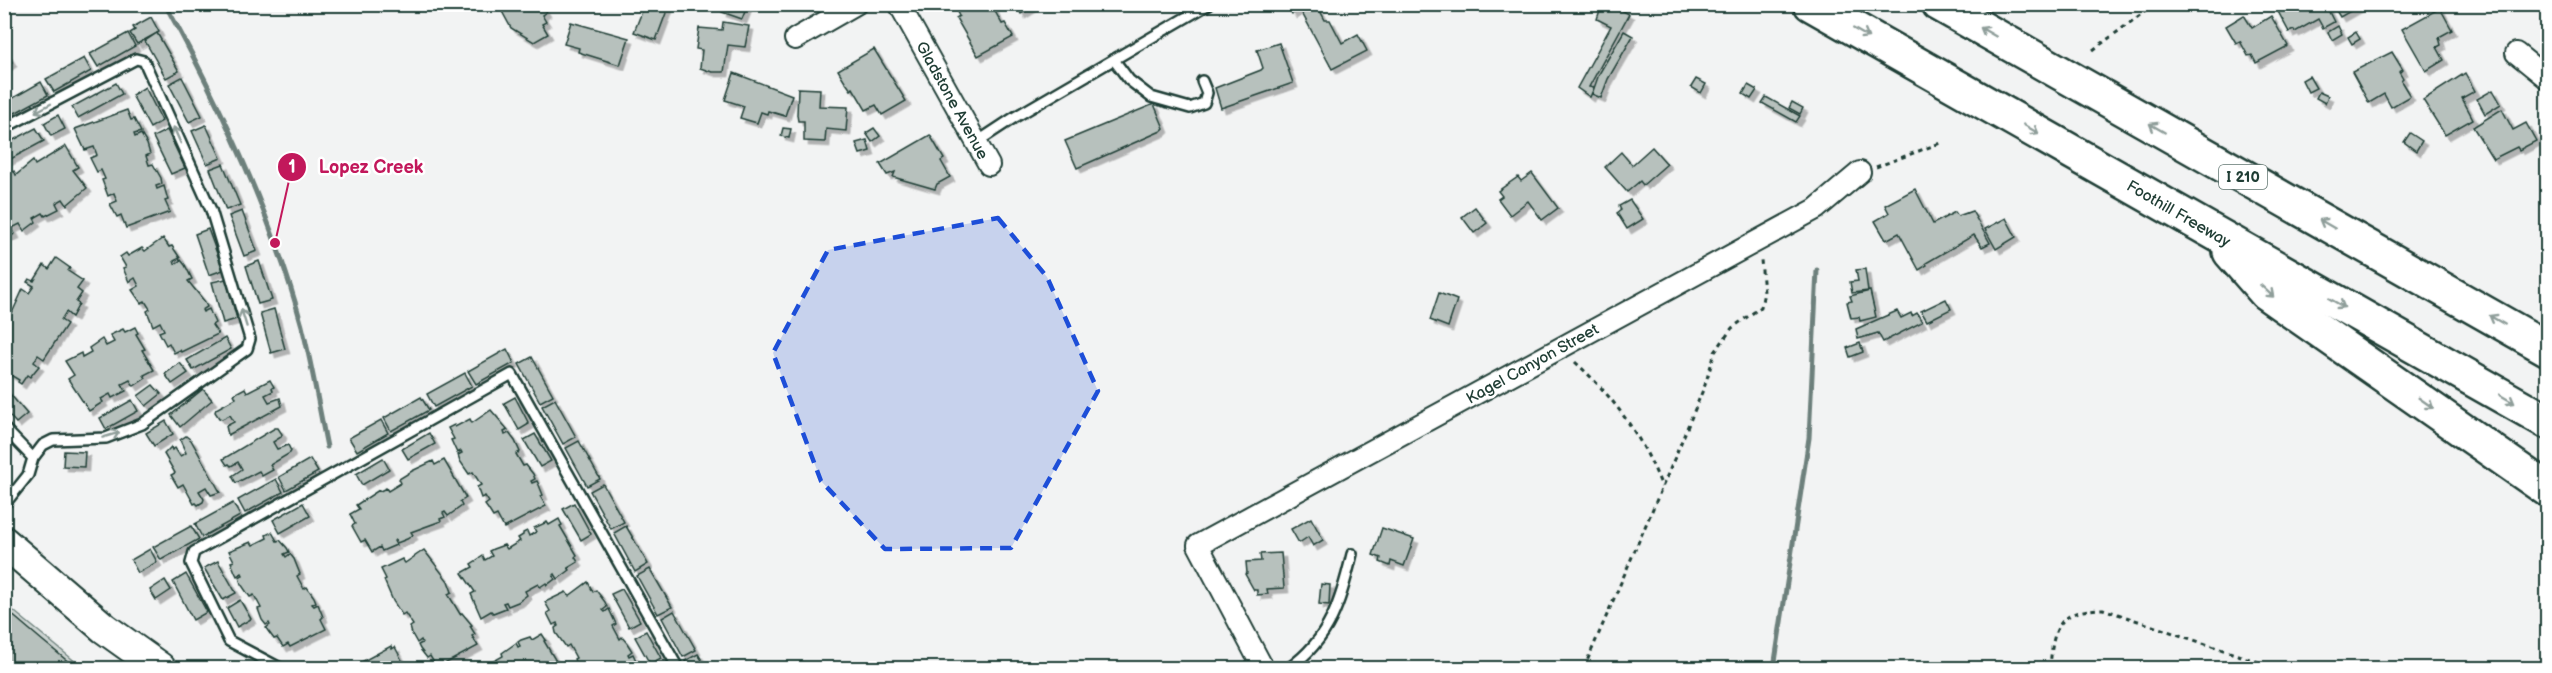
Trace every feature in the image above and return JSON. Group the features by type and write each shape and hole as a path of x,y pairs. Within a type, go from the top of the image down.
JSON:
{"highway":[{"name":"Foothill Freeway","path":"1810,4 2547,422"},
{"name":"I 210","path":"1940,4 2547,349"},
{"path":"2213,233 2266,293 2547,490"}],"main road":[{"path":"4,542 104,628 160,669"}],"street":[{"path":"795,39 856,4"},
{"name":"Gladstone Avenue","path":"899,4 989,165"},
{"path":"2516,53 2547,79"},
{"name":"Kagel Canyon Street","path":"1263,669 1198,545 1816,208 1860,172"}],"lane":[{"path":"977,142 1015,117 1209,4"},
{"path":"4,128 136,59 144,61 211,210 250,339 247,349 142,424 106,438 53,440 43,445 33,458 28,475 4,505"},
{"path":"1114,60 1129,80 1150,97 1190,108 1204,104 1207,93 1202,81"},
{"path":"280,669 229,641 191,563 194,552 512,374 678,669"},
{"path":"4,428 33,458"},
{"path":"1289,669 1304,658 1320,638 1341,600 1352,554"}],"path":[{"path":"2093,50 2155,4"},
{"path":"1860,172 1943,142"},
{"path":"1584,669 1705,385 1715,352 1732,328 1761,307 1764,292 1762,265 1756,241"},
{"path":"1559,348 1597,382 1629,422 1653,462 1662,487"},
{"path":"2050,669 2053,636 2060,623 2085,609 2103,609 2276,669"}],"highlighted area":[{"path":"998,218 1047,277 1098,391 1011,548 885,549 821,481 773,353 828,250"}],"shaded area":[{"path":"4,603 83,668 5,668"}],"building":[{"path":"498,4 541,4 546,12 542,15 546,22 542,24 548,34 534,42 511,28"},
{"path":"645,4 676,4 674,7 669,5 656,40 634,32"},
{"path":"724,4 748,4 742,19 722,12"},
{"path":"953,4 991,4 1002,24 1005,23 1013,37 978,56 956,18 959,16"},
{"path":"1016,4 1037,4 1021,14"},
{"path":"1287,4 1301,4 1303,8 1292,14"},
{"path":"1602,4 1610,4 1629,14 1589,87 1594,88 1590,97 1577,88 1611,26 1597,19"},
{"path":"2274,4 2325,4 2334,22 2323,28 2318,19 2295,32 2294,30 2289,32"},
{"path":"2332,4 2363,4 2340,17"},
{"path":"1317,5 1325,20 1330,20 1342,43 1358,34 1367,51 1332,69 1302,13"},
{"path":"2440,8 2452,30 2439,37 2441,45 2437,47 2444,60 2426,71 2402,29"},
{"path":"2244,15 2252,28 2271,16 2288,46 2256,63 2252,55 2248,56 2240,41 2236,43 2226,26"},
{"path":"151,17 159,32 137,44 130,33 135,30 133,27"},
{"path":"571,22 629,38 620,65 578,52 579,48 564,44"},
{"path":"723,22 749,26 745,47 728,45 724,72 712,72 700,68 702,50 696,49 699,28 722,30"},
{"path":"2338,26 2342,34 2332,40 2328,32"},
{"path":"1624,31 1633,36 1608,79 1601,98 1592,94 1599,74"},
{"path":"2356,32 2360,39 2352,44 2348,37"},
{"path":"128,33 135,46 98,67 90,54"},
{"path":"157,33 179,71 166,78 145,41"},
{"path":"1279,43 1293,83 1221,108 1215,88 1261,70 1263,68 1257,50"},
{"path":"4,49 12,62 4,68"},
{"path":"874,49 906,101 882,115 876,105 866,110 853,88 851,90 838,70"},
{"path":"2392,52 2403,70 2399,72 2403,79 2401,81 2410,96 2391,107 2384,94 2369,103 2352,72"},
{"path":"84,58 91,71 54,92 46,79"},
{"path":"734,73 792,95 785,116 768,111 767,114 761,112 757,123 740,118 744,106 725,100"},
{"path":"2465,73 2475,91 2462,98 2473,119 2445,135 2423,100"},
{"path":"2309,76 2316,88 2308,92 2302,80"},
{"path":"182,77 202,116 189,122 169,84"},
{"path":"1696,79 1706,84 1701,93 1691,87"},
{"path":"41,82 48,95 13,114 6,102"},
{"path":"116,83 122,94 78,118 72,107"},
{"path":"1748,85 1757,90 1751,99 1743,94"},
{"path":"145,87 162,121 150,128 132,95"},
{"path":"798,88 820,89 819,106 848,107 846,131 826,129 825,142 804,141 804,121 798,121 797,115"},
{"path":"2493,90 2501,104 2485,114 2477,99"},
{"path":"2319,92 2328,96 2325,103 2316,98"},
{"path":"1766,97 1800,116 1796,122 1762,103"},
{"path":"1792,102 1803,108 1800,114 1789,108"},
{"path":"1154,104 1164,128 1161,131 1077,168 1065,141"},
{"path":"2502,109 2513,130 2526,123 2536,141 2519,150 2517,147 2493,159 2473,127"},
{"path":"127,110 131,120 134,119 141,132 134,134 135,137 141,134 147,144 150,154 146,156 149,165 153,164 161,178 162,184 156,186 157,189 164,186 168,200 165,201 170,212 126,228 121,215 117,217 110,204 117,201 114,193 108,196 101,170 97,172 90,158 97,155 94,147 85,150 75,129"},
{"path":"58,115 65,129 51,136 44,123"},
{"path":"206,125 221,158 207,164 192,131"},
{"path":"36,128 44,141 5,162 4,145"},
{"path":"783,128 791,129 789,138 781,136"},
{"path":"874,128 880,136 872,142 866,133"},
{"path":"167,130 185,168 171,174 153,137"},
{"path":"2410,133 2422,141 2416,151 2404,142"},
{"path":"930,135 944,159 941,161 950,177 937,184 935,189 893,177 895,172 887,175 880,164"},
{"path":"867,140 870,151 860,154 856,143"},
{"path":"66,146 78,167 73,170 87,188 67,205 63,199 56,203 59,209 45,216 43,213 34,218 36,222 24,231 20,224 12,228 15,234 4,239 4,177 14,171 16,175 33,161 35,165"},
{"path":"1652,147 1667,164 1643,185 1640,181 1627,192 1605,167 1621,152 1632,165"},
{"path":"223,164 240,205 226,210 210,169"},
{"path":"1532,173 1558,208 1542,220 1528,201 1510,215 1498,199 1502,196 1498,191 1518,177 1521,181"},
{"path":"1915,189 1933,224 1955,212 1958,216 1972,211 1990,243 1982,247 1974,235 1926,263 1927,265 1919,270 1899,233 1886,240 1875,221 1889,213 1885,205"},
{"path":"1630,200 1643,219 1627,229 1617,213 1621,210 1619,206"},
{"path":"1475,207 1487,223 1474,233 1462,217"},
{"path":"242,211 257,251 244,256 229,216"},
{"path":"2006,218 2016,237 1996,249 1985,229"},
{"path":"208,229 223,270 209,275 195,234"},
{"path":"163,238 180,258 174,261 175,264 181,260 185,265 192,279 188,281 205,302 207,307 202,310 203,312 209,309 215,323 212,325 218,334 181,352 180,350 174,353 169,343 166,345 159,332 164,330 160,322 153,326 147,311 150,309 145,301 141,303 132,290 139,286 135,278 129,282 123,268 126,267 120,257 126,253 128,256 142,248 145,251"},
{"path":"56,258 70,268 68,271 83,281 77,289 82,293 76,302 79,304 72,317 66,312 61,320 67,324 44,359 38,355 34,362 39,366 30,377 27,375 21,384 19,380 4,371 4,317 9,311 12,313 23,289 29,293 34,286 27,282 29,279 34,281 44,265 49,269"},
{"path":"259,261 272,300 258,304 246,266"},
{"path":"1865,269 1868,291 1852,293 1850,282 1858,281 1856,270"},
{"path":"226,279 237,319 223,323 212,282"},
{"path":"1870,291 1876,317 1860,321 1859,317 1851,318 1847,302 1852,301 1850,296"},
{"path":"1439,293 1457,300 1448,327 1430,320"},
{"path":"1946,299 1951,309 1927,321 1921,311"},
{"path":"274,309 285,349 271,353 260,313"},
{"path":"1897,311 1901,318 1917,313 1922,322 1883,342 1878,333 1858,339 1856,329"},
{"path":"135,327 138,333 136,334 145,349 142,350 154,370 144,375 146,378 134,386 130,380 122,384 126,391 112,398 110,394 101,399 103,402 89,411 68,379 74,375 65,361 81,353 82,357 91,352 89,348 102,339 106,346 114,342 110,335"},
{"path":"225,338 231,349 193,370 187,360"},
{"path":"1860,343 1863,352 1850,357 1847,348"},
{"path":"507,349 514,363 476,384 468,371"},
{"path":"532,357 553,395 540,402 519,364"},
{"path":"180,363 188,373 172,384 165,374"},
{"path":"465,373 472,386 434,407 427,394"},
{"path":"270,380 274,387 273,391 265,395 269,402 280,398 282,406 228,435 226,426 234,422 230,415 219,418 215,412 216,409 236,398 234,394 245,388 247,392"},
{"path":"153,385 161,394 146,406 138,396"},
{"path":"4,387 27,414 16,423 4,410"},
{"path":"203,389 212,400 180,427 171,415"},
{"path":"421,397 429,410 391,431 384,418"},
{"path":"515,397 529,424 519,430 504,403"},
{"path":"555,399 576,437 563,444 542,406"},
{"path":"132,400 138,411 106,429 100,418"},
{"path":"491,410 508,430 504,432 505,435 509,433 515,441 520,452 516,454 523,466 526,465 533,474 535,479 531,481 532,483 537,481 543,495 540,496 546,506 504,528 497,515 493,517 485,505 489,502 485,496 481,498 477,487 481,485 473,472 469,474 460,461 458,455 462,453 461,451 457,453 451,440 454,439 448,428 470,419 472,423"},
{"path":"381,420 388,433 357,451 349,438"},
{"path":"166,421 173,434 154,446 146,433"},
{"path":"278,428 282,434 273,442 277,449 288,445 290,453 270,465 273,470 262,476 259,471 236,483 232,476 242,469 238,462 231,466 227,465 223,459"},
{"path":"429,433 435,444 408,459 402,449"},
{"path":"535,434 551,461 540,467 524,440"},
{"path":"186,436 191,440 220,492 211,495 206,487 199,491 204,499 198,505 194,504 183,484 178,487 171,475 175,473 164,454 171,447 172,450 175,448 180,456 186,453 180,440"},
{"path":"579,441 600,479 587,486 566,448"},
{"path":"64,451 85,452 84,467 63,466"},
{"path":"383,458 389,469 362,485 356,474"},
{"path":"310,459 318,472 286,490 279,477"},
{"path":"444,460 466,498 460,502 462,506 448,516 445,512 443,513 445,517 440,519 441,521 411,532 413,535 407,539 397,543 396,540 394,541 396,545 382,551 380,547 372,552 365,540 361,542 352,526 355,524 350,514 359,509 356,505 379,490 386,488 388,491 401,483 399,479 412,471 433,461 435,465"},
{"path":"276,479 283,492 245,513 238,500"},
{"path":"603,484 624,522 611,529 590,491"},
{"path":"233,503 240,516 202,537 195,524"},
{"path":"303,503 310,516 280,533 273,520"},
{"path":"574,503 591,534 581,540 563,509"},
{"path":"1311,518 1323,540 1313,546 1308,537 1299,543 1291,529"},
{"path":"559,519 562,525 560,526 577,555 575,557 578,562 568,568 570,570 558,579 555,574 553,576 555,579 547,585 546,583 540,587 538,584 525,591 527,595 518,602 508,606 506,602 503,603 506,608 493,613 491,611 481,617 471,594 475,592 462,573 473,567 471,564 483,556 485,560 492,556 489,551 504,545 507,549 520,541 518,538 523,533 527,531 529,536 536,532 534,528 547,522 549,525"},
{"path":"191,526 199,539 161,560 153,547"},
{"path":"626,526 648,564 635,572 614,533"},
{"path":"1382,528 1414,539 1404,566 1391,561 1390,566 1380,562 1381,558 1373,555"},
{"path":"272,532 277,541 280,540 287,548 289,552 284,554 286,557 290,554 294,559 300,574 297,576 304,589 307,587 314,597 316,602 312,604 314,606 318,604 326,629 290,647 288,644 283,647 266,628 270,625 269,623 266,625 262,620 258,609 261,608 254,595 250,597 241,584 239,577 243,575 242,573 237,576 229,551 251,542 253,545 267,538 266,535"},
{"path":"150,549 157,562 138,573 131,560"},
{"path":"424,550 448,581 452,592 448,594 460,614 462,613 472,625 470,626 475,634 472,636 478,646 437,668 430,656 427,658 420,649 418,645 422,643 421,640 417,643 410,627 413,625 405,613 402,615 393,601 381,569 402,559 405,563"},
{"path":"1281,553 1284,588 1267,589 1268,594 1257,595 1257,590 1254,590 1245,574 1247,573 1246,562 1261,561 1260,554"},
{"path":"218,561 236,593 223,600 204,568"},
{"path":"650,569 672,607 658,614 637,576"},
{"path":"186,574 207,612 193,620 173,582"},
{"path":"165,580 171,590 156,600 150,590"},
{"path":"588,582 593,592 596,590 605,602 607,607 603,610 605,612 609,609 616,624 613,626 620,639 622,637 627,643 632,651 628,654 629,656 633,654 639,667 577,668 574,659 576,658 569,645 566,647 556,633 557,623 553,625 545,602 566,592 569,596"},
{"path":"1321,584 1330,585 1329,605 1319,604"},
{"path":"622,589 640,621 629,627 611,594"},
{"path":"240,600 251,619 237,627 227,608"},
{"path":"674,611 696,650 683,657 662,618"},
{"path":"10,613 76,668 7,668 4,665 4,616"},
{"path":"646,631 661,658 650,664 635,637"},
{"path":"542,634 560,668 472,668 486,663 487,665 503,656 502,653 516,643 518,647 520,646 518,642 521,640 530,637 532,640"},
{"path":"391,646 392,649 395,647 406,668 356,668 356,665"},
{"path":"698,654 707,668 689,668 685,661"}],"waterway":[{"path":"165,4 225,121 276,243 302,326 327,447"},
{"path":"1774,668 1809,438 1817,270"}],"place":[{"name":"Lopez Creek","path":"275,243"}]}
